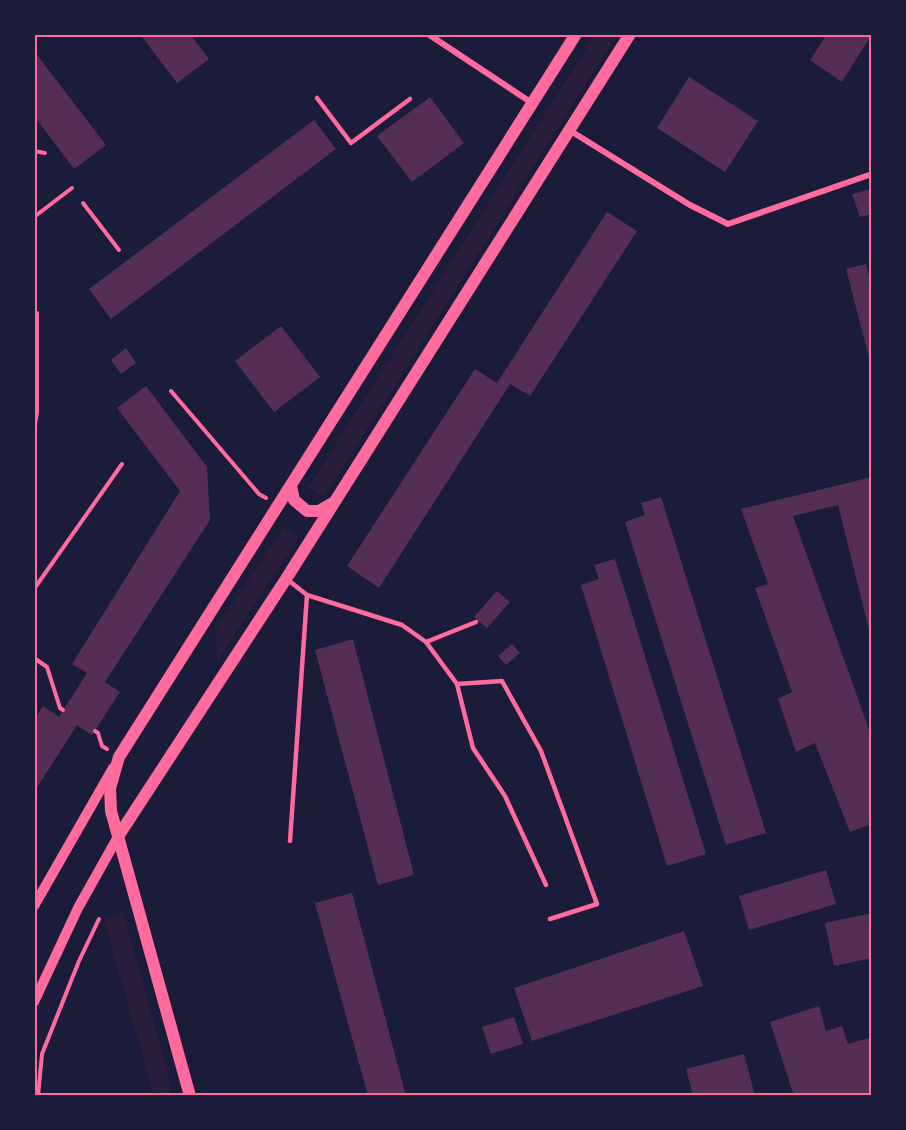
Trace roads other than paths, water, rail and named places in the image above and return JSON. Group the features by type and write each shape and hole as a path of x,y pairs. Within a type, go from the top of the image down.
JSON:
{"main road":[{"path":"190,1095 111,811 110,788 117,755 291,486 576,34"},
{"path":"119,835 286,579 630,34"},
{"path":"291,486 294,500 307,511 319,511 334,501"}],"street":[{"path":"428,34 532,103"},
{"path":"569,130 690,205 728,224 872,174"},
{"path":"34,906 117,755"},
{"path":"34,1002 78,908 119,835"}],"lane":[{"path":"317,98 351,143 410,99"},
{"path":"286,579 307,595 402,625 426,642 457,684 472,748 505,796 546,885"},
{"path":"290,841 307,595"},
{"path":"426,642 476,622"},
{"path":"457,684 502,681 541,751 597,904 550,919"}]}
